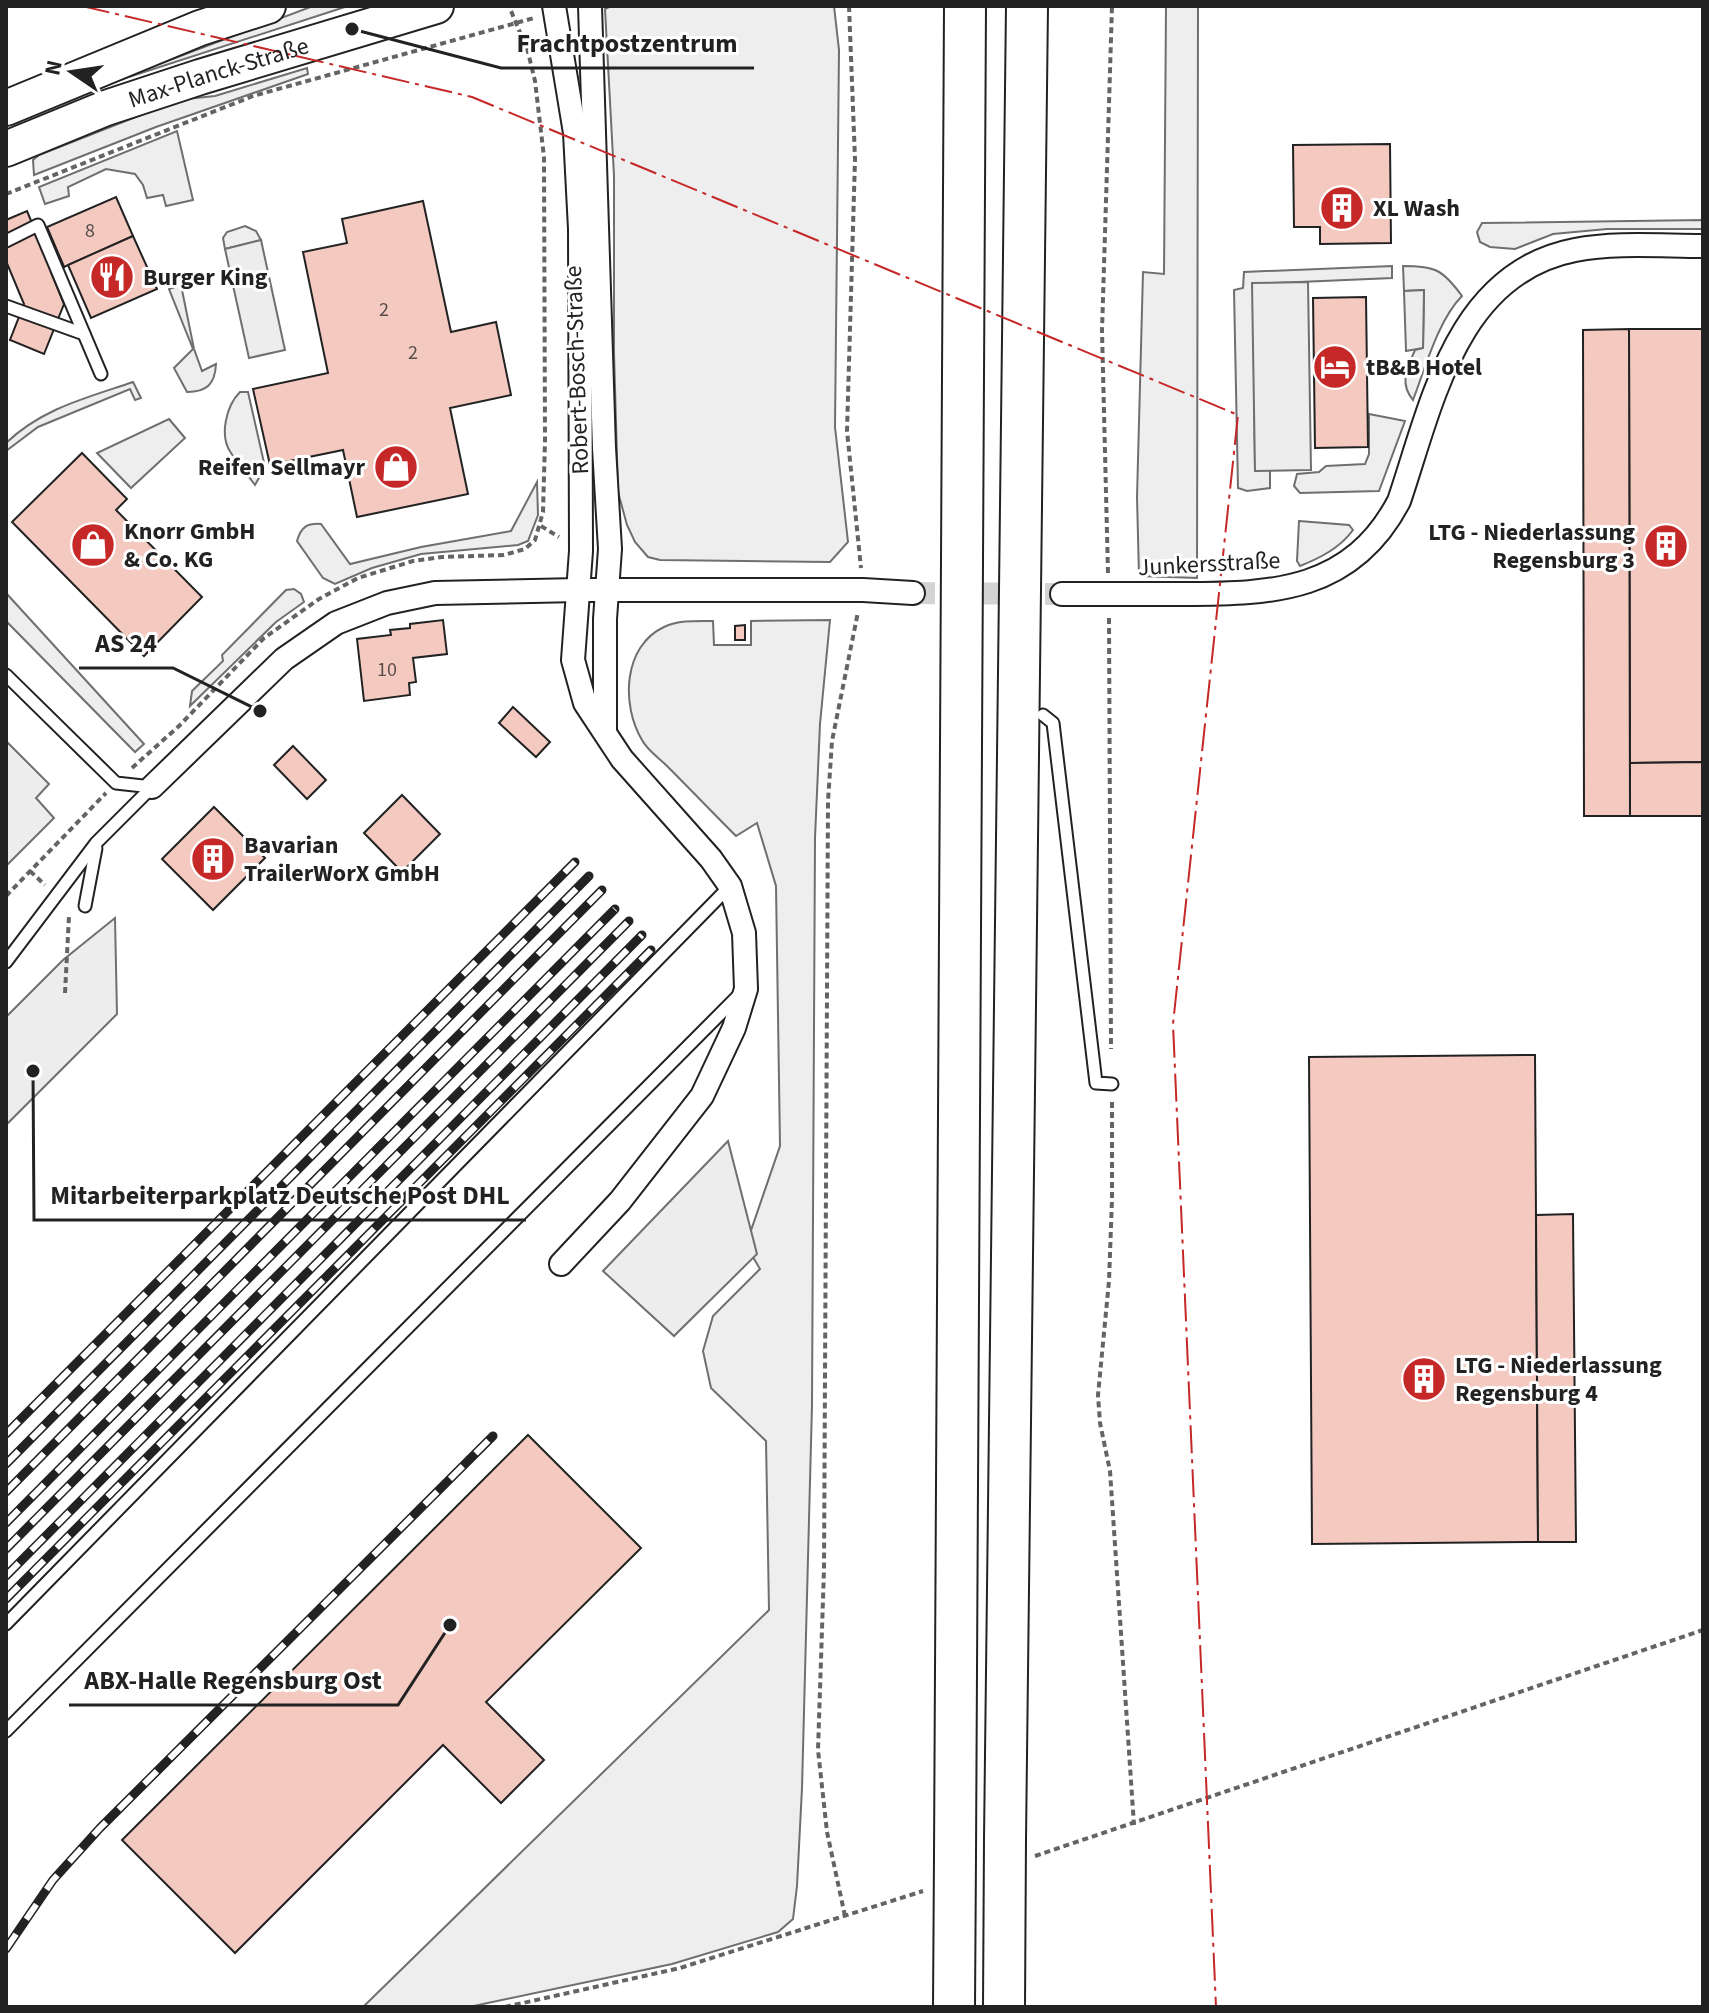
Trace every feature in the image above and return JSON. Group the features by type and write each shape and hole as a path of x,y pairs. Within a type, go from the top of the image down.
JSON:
{"highway":[{"path":"954,2007 965,6"},
{"path":"1004,2007 1020,1847 1027,6"}],"main road":[{"name":"Max-Planck-Straße","path":"6,108 200,28 268,6"},
{"name":"Max-Planck-Straße","path":"6,149 106,108 436,6"}],"street":[{"name":"Robert-Bosch-Straße","path":"561,1264 620,1201 702,1096 734,1028 746,989 744,933 730,886 711,859 622,759 585,703 573,660 593,590 610,549 590,6"},
{"name":"Robert-Bosch-Straße","path":"554,9 575,133 580,229 581,551 593,590 605,731"},
{"name":"Junkersstraße","path":"1062,594 1256,593 1295,586 1333,571 1365,547 1387,524 1399,501 1453,350 1473,314 1495,288 1545,259 1573,250 1602,246 1703,246"},
{"path":"152,787 284,659 336,623 387,603 435,593 593,590 863,590 913,593"}],"lane":[{"path":"6,241 38,225 101,374"},
{"path":"6,306 84,334"},
{"path":"6,675 116,783 152,787"},
{"path":"1043,715 1053,723 1096,1083 1112,1084"},
{"path":"6,962 96,843 152,787"},
{"path":"85,906 96,843"},
{"path":"6,1624 730,886"},
{"path":"6,1731 746,989"}],"path":[{"path":"6,896 264,638 319,599 358,578 413,561 504,555 525,549 535,540 543,512 545,193 535,81 528,52 509,6"},
{"path":"845,1916 827,1832 818,1750 824,1554 828,801 832,741 863,590 847,431 855,159 849,6"},
{"path":"1112,6 1102,331 1108,594 1112,1199 1109,1281 1098,1395 1110,1471 1134,1825"},
{"path":"6,194 253,96 515,23 554,9"},
{"path":"30,871 70,910 65,993"},
{"path":"1020,1847 1134,1825 1703,1630"},
{"path":"505,2007 680,1968 925,1891"}],"shaded area":[{"path":"313,6 348,6 98,87"},
{"path":"611,6 834,6 839,50 835,427 848,542 830,562 660,560 648,557 635,542 627,525 618,492 614,176 605,9"},
{"path":"1166,6 1198,6 1197,578 1139,576 1137,497 1143,272 1164,274"},
{"path":"307,68 308,74 156,127 34,175 33,160 39,155 156,109 186,99 215,96"},
{"path":"177,131 193,200 166,206 163,195 147,198 135,174 106,169 68,187 69,196 45,204 39,187"},
{"path":"1703,220 1703,229 1607,229 1553,234 1515,249 1490,247 1480,242 1477,232 1482,223"},
{"path":"245,226 256,231 261,240 225,249 223,238 227,232"},
{"path":"261,240 285,350 249,358 225,249"},
{"path":"1392,266 1392,278 1253,284 1255,470 1270,470 1270,488 1247,491 1238,488 1234,290 1243,288 1244,272"},
{"path":"1403,266 1438,271 1462,296 1439,331 1413,400 1405,382 1415,350 1423,348 1424,290 1404,291"},
{"path":"1308,282 1311,470 1255,471 1252,283"},
{"path":"181,285 194,349 202,371 216,364 209,386 194,392 187,392 174,368 193,349 169,289"},
{"path":"1424,290 1423,348 1406,351 1404,291"},
{"path":"133,382 141,398 135,400 130,389 38,427 6,451 6,443 35,421 82,399"},
{"path":"240,392 248,392 265,467 255,485 231,453 225,438 228,413"},
{"path":"1369,414 1405,421 1379,491 1300,493 1294,486 1297,474 1319,472 1326,466 1365,464 1369,454"},
{"path":"169,419 185,438 131,488 97,453"},
{"path":"537,482 538,515 528,541 518,545 421,554 372,568 335,584 323,578 297,541 305,527 321,524 350,564 511,531"},
{"path":"1299,521 1349,525 1353,530 1329,552 1300,566 1297,561"},
{"path":"294,589 301,594 304,602 276,622 190,706 192,691 223,661 222,655 286,590"},
{"path":"6,593 144,744 135,752 6,621"},
{"path":"830,620 820,724 815,838 812,1405 802,1788 793,1919 778,1932 672,1964 469,2007 363,2007 769,1610 766,1441 711,1388 703,1351 713,1316 760,1269 746,1245 780,1146 776,886 757,823 736,836 650,751 635,726 629,694 633,662 640,648 650,636 664,627 688,621 713,621 714,645 751,645 751,621"},
{"path":"6,741 49,784 36,798 54,818 6,866"},
{"path":"115,918 117,1014 6,1125 6,1017 63,960"},
{"path":"728,1141 757,1254 674,1336 603,1271"}],"building":[{"name":"XL Wash","path":"1390,144 1391,243 1320,244 1320,227 1294,227 1293,145"},
{"path":"116,197 133,236 64,267 47,227"},
{"path":"423,201 451,332 496,322 511,395 450,408 468,494 357,517 343,450 270,465 253,389 328,373 303,252 347,243 342,219"},
{"path":"27,211 41,245 52,240 64,267 51,272 64,304 44,354 10,340 24,304 6,261 6,220"},
{"name":"Burger King","path":"133,236 157,289 91,318 68,265"},
{"path":"1366,297 1368,447 1315,448 1313,298"},
{"name":"LTG - Niederlassung Regensburg 3","path":"1629,329 1703,329 1703,762 1630,763"},
{"path":"1629,329 1630,816 1584,816 1583,330"},
{"name":"Knorr GmbH & Co. KG","path":"82,453 127,499 116,510 202,597 144,656 12,522"},
{"path":"443,620 447,654 413,658 416,682 409,683 410,695 364,701 357,639 391,635 390,630 410,628 410,624"},
{"path":"745,625 745,640 735,640 735,626"},
{"path":"513,707 550,742 536,757 499,723"},
{"path":"293,746 326,780 307,799 274,765"},
{"path":"1703,762 1703,816 1630,816 1630,763"},
{"path":"402,795 440,834 402,872 364,833"},
{"name":"Bavarian TrailerWorX GmbH","path":"214,807 265,858 213,910 162,859"},
{"name":"LTG - Niederlassung Regensburg 4","path":"1535,1055 1538,1542 1312,1544 1309,1057"},
{"path":"1573,1214 1576,1542 1538,1542 1536,1215"},
{"path":"528,1435 641,1548 486,1702 544,1760 501,1803 443,1745 235,1953 122,1840"}],"tunnel":[{"path":"913,593 1062,594"}],"railway":[{"path":"6,1434 575,862"},
{"path":"6,1464 589,876"},
{"path":"6,1492 602,890"},
{"path":"6,1523 615,909"},
{"path":"6,1549 629,921"},
{"path":"6,1576 642,935"},
{"path":"6,1599 651,950"},
{"path":"6,1949 53,1880 100,1828 493,1436"}],"power":[{"path":"82,6 472,97 1238,415 1173,1024 1216,2007"}],"place":[{"name":"Frachtpostzentrum","path":"352,29"},
{"name":"XL Wash","path":"1342,208"},
{"name":"Burger King","path":"112,277"},
{"name":"tB&B Hotel","path":"1335,367"},
{"name":"Reifen Sellmayr","path":"396,467"},
{"name":"Knorr GmbH & Co. KG","path":"93,545"},
{"name":"LTG - Niederlassung Regensburg 3","path":"1666,546"},
{"name":"AS 24","path":"260,711"},
{"name":"Bavarian TrailerWorX GmbH","path":"213,859"},
{"name":"Mitarbeiterparkplatz Deutsche Post DHL","path":"33,1071"},
{"name":"LTG - Niederlassung Regensburg 4","path":"1424,1379"},
{"name":"ABX-Halle Regensburg Ost","path":"450,1625"}]}
